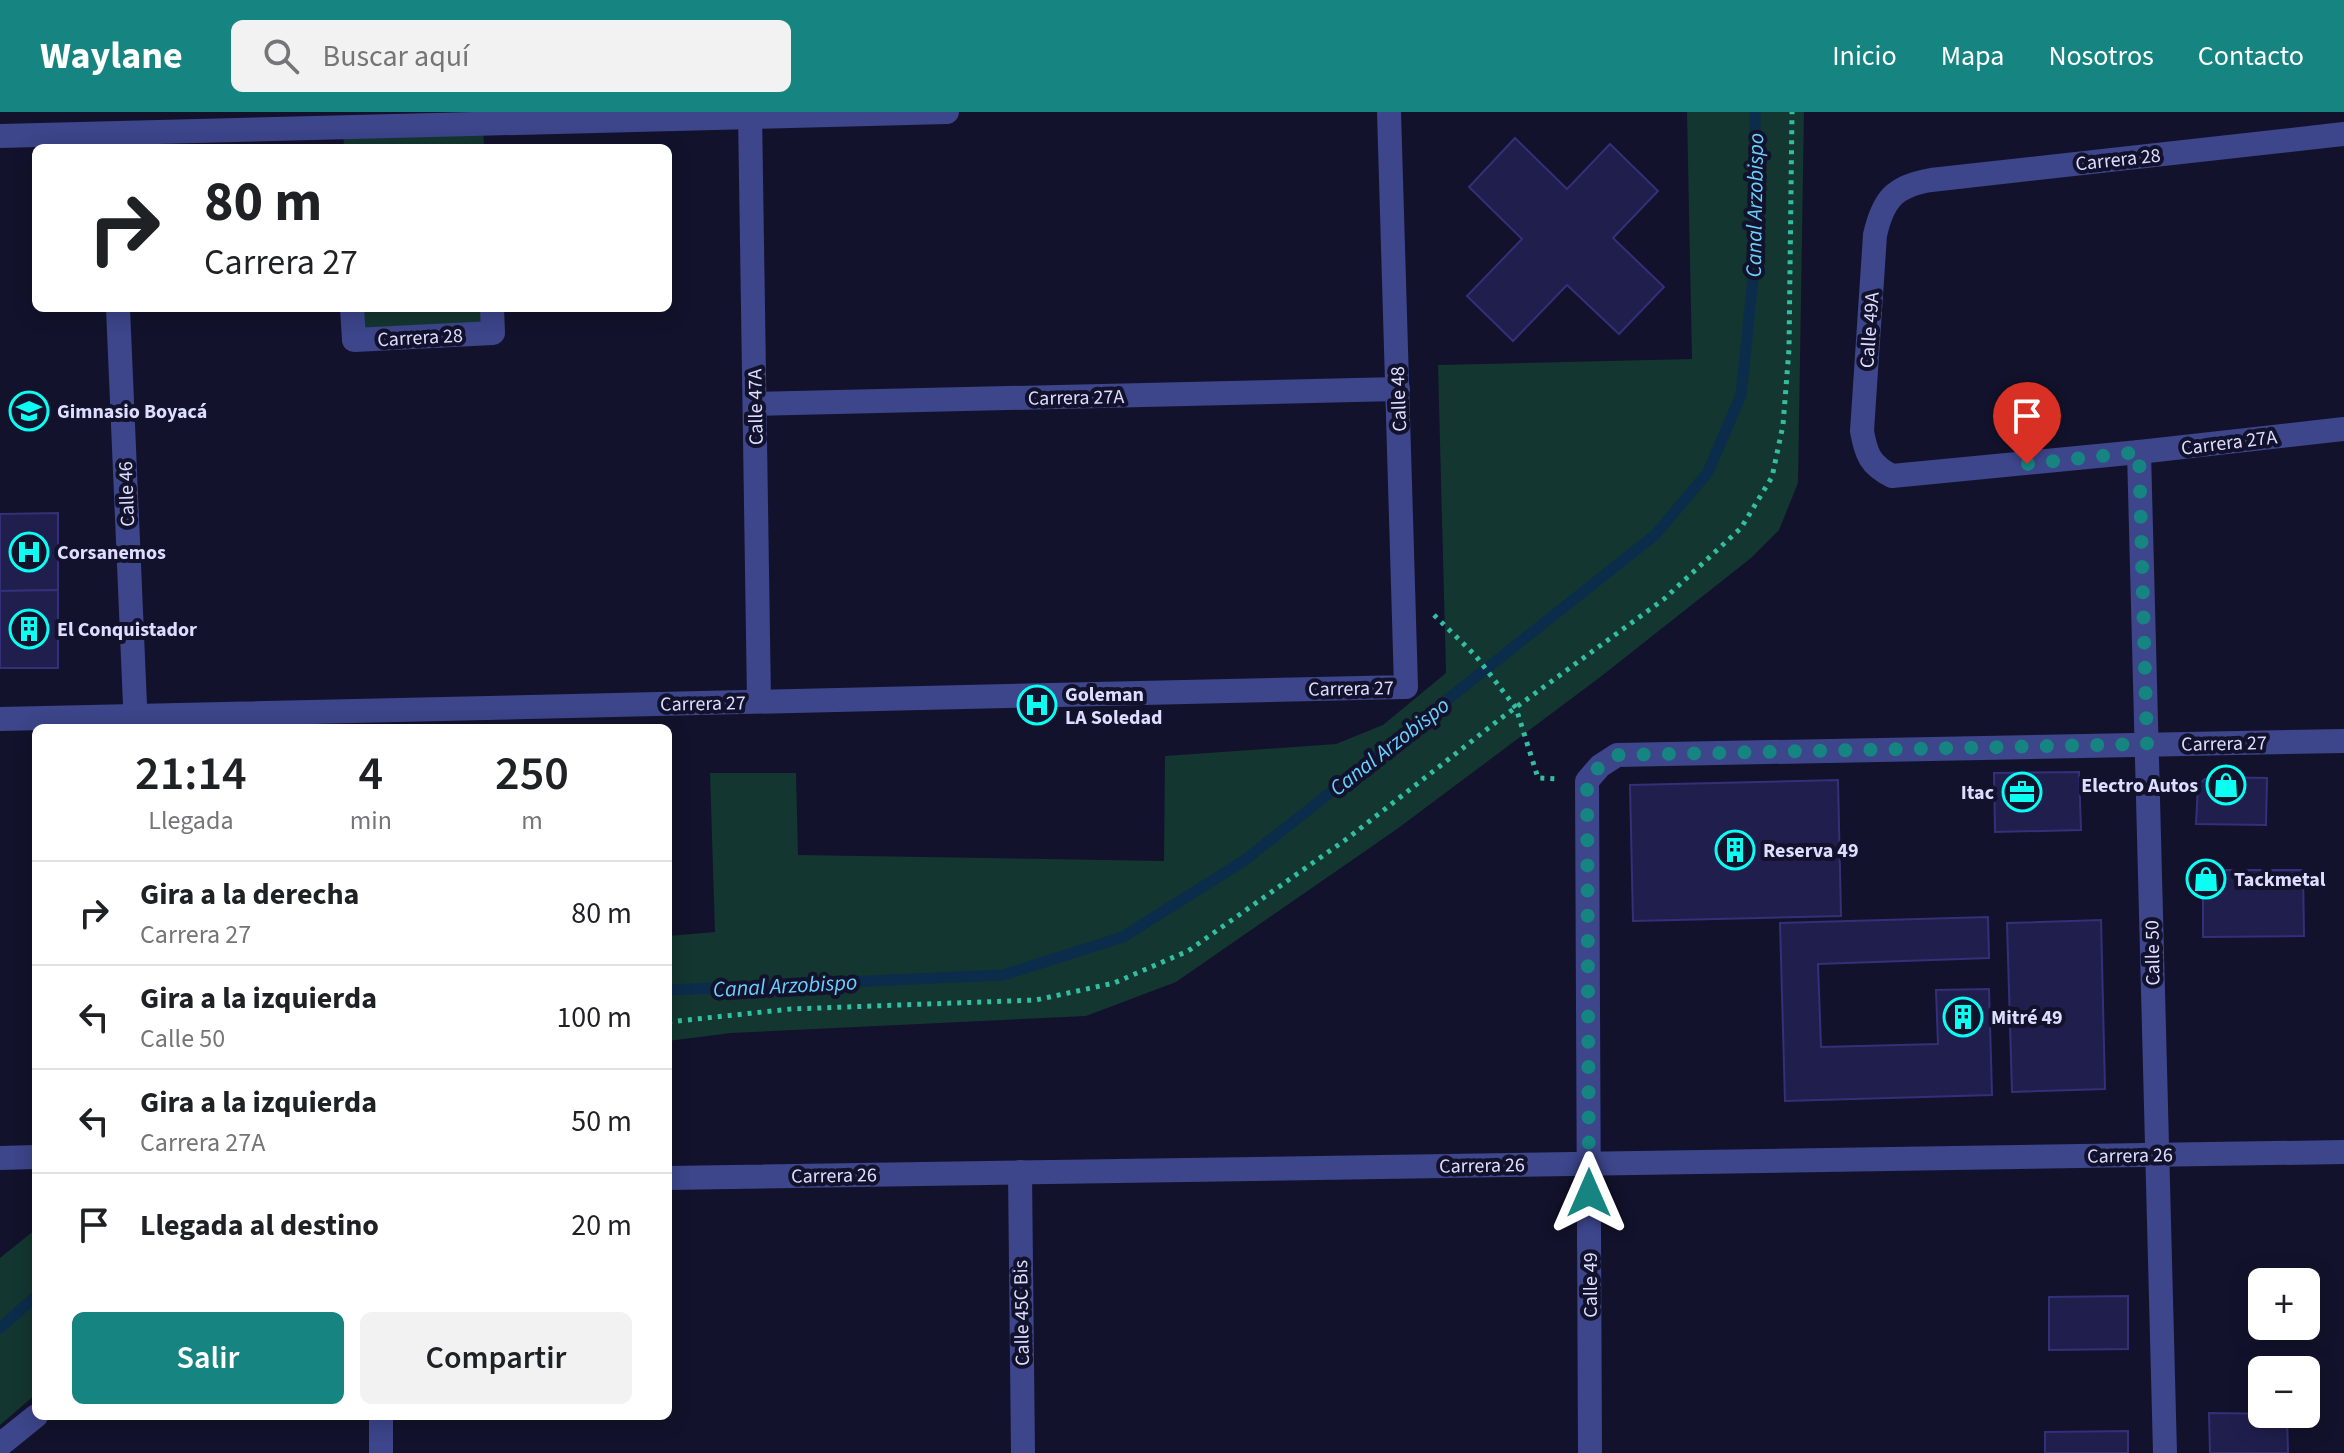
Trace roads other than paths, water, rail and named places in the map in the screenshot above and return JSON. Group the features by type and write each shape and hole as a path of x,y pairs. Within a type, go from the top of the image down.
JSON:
{"street":[{"path":"0,136 110,131 344,138 483,136 750,114 947,112"},
{"name":"Calle 48","path":"1389,112 1406,687"},
{"name":"Calle 47A","path":"750,114 759,701"},
{"name":"Carrera 28","path":"1895,193 1911,183 1931,180 2344,134"},
{"name":"Calle 49A","path":"1877,468 1866,455 1862,431 1875,235 1881,211 1895,193"},
{"name":"Calle 46","path":"118,312 136,722"},
{"name":"Carrera 28","path":"352,312 354,340 493,333 492,312"},
{"name":"Carrera 27A","path":"755,404 1398,389"},
{"name":"Carrera 27A","path":"1877,468 1892,476 1914,475 2344,429"},
{"name":"Calle 50","path":"2139,452 2165,1453"},
{"name":"Carrera 27","path":"0,719 136,722 759,701 1406,687"},
{"name":"Carrera 27","path":"1587,781 1600,766 1617,755 2344,741"},
{"name":"Calle 49","path":"1587,781 1590,1453"},
{"name":"Carrera 26","path":"672,1178 2344,1152"},
{"path":"0,1158 32,1157"},
{"name":"Calle 45C Bis","path":"1020,1172 1023,1453"},
{"path":"0,1445 32,1419"},
{"path":"381,1420 381,1453"}],"waterway":[{"name":"Canal Arzobispo","path":"672,990 1003,975 1123,937 1245,860 1655,535 1708,472 1741,395 1754,269 1755,112"},
{"name":"Canal Arzobispo","path":"0,1328 32,1300"}],"place":[{"name":"Gimnasio Boyacá","path":"29,411"},
{"name":"Corsanemos","path":"29,552"},
{"name":"El Conquistador","path":"29,629"},
{"name":"Goleman LA Soledad","path":"1037,705"},
{"name":"Electro Autos","path":"2226,785"},
{"name":"Itac","path":"2022,792"},
{"name":"Reserva 49","path":"1735,850"},
{"name":"Tackmetal","path":"2206,879"},
{"name":"Mitré 49","path":"1963,1017"}]}
